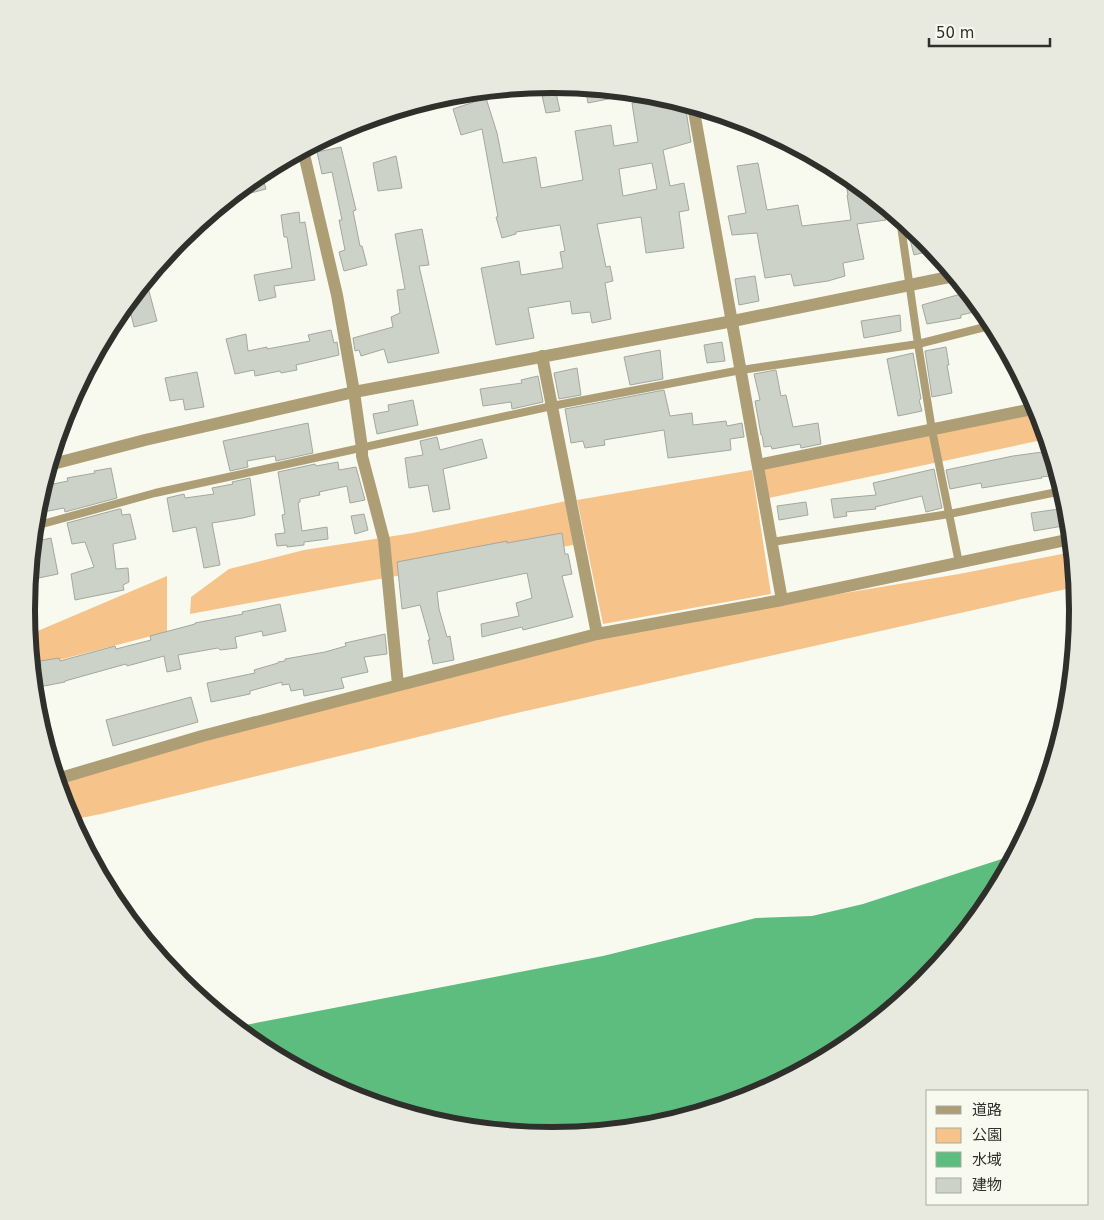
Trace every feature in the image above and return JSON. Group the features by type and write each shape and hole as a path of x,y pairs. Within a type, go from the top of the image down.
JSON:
{"street":[{"path":"694,113 782,600"},
{"path":"305,156 337,295 354,392 362,456 384,540 398,685"},
{"path":"57,463 145,440 354,392 733,321 948,277"},
{"path":"542,356 597,634"},
{"path":"758,465 1029,410"},
{"path":"63,777 202,736 597,634 782,600 1065,541"}],"lane":[{"path":"901,229 932,430 959,563"},
{"path":"42,524 155,494 552,406 741,370 918,344 985,328"},
{"path":"772,542 949,514 1055,492"}],"green space":[{"path":"1029,411 1041,440 764,499 758,465"},
{"path":"752,470 771,594 603,624 577,500"},
{"path":"571,500 579,544 190,614 191,597 229,569 304,550 413,533"},
{"path":"1066,553 1068,588 504,716 79,818 63,778 597,634 959,574"},
{"path":"167,576 167,632 38,665 36,631"}],"water":[{"path":"1006,858 982,897 941,951 918,976 867,1020 839,1040 781,1074 718,1100 653,1117 619,1123 552,1127 485,1123 451,1117 386,1100 354,1088 293,1058 244,1025 603,956 756,918 812,916 863,904"}],"building":[{"path":"542,93 556,93 560,111 546,113"},
{"path":"586,94 618,97 588,103"},
{"path":"486,98 497,133 503,163 536,157 541,188 583,180 575,131 611,125 614,146 638,142 632,103 643,101 686,111 691,142 663,150 670,186 684,183 689,210 679,212 684,248 646,253 641,217 597,224 606,267 610,266 613,281 605,283 611,319 592,323 590,312 572,314 570,301 528,308 534,338 496,345 481,268 519,261 521,275 563,268 560,252 565,251 560,225 516,232 516,234 502,238 496,217 498,217 482,129 461,135 453,109","holes":["652,163 657,189 623,196 619,169"]},
{"path":"341,147 356,210 353,211 360,246 362,246 367,265 344,271 339,252 345,250 339,220 342,220 332,172 322,174 317,152"},
{"path":"396,156 402,188 378,191 373,163"},
{"path":"758,163 767,210 798,205 802,226 851,220 846,185 885,214 886,220 857,224 864,259 843,263 845,276 828,281 794,286 791,274 765,278 757,233 732,235 728,216 746,213 737,166"},
{"path":"264,181 266,189 244,195"},
{"path":"299,212 300,223 305,222 315,280 274,286 276,297 259,301 254,275 292,268 287,237 284,237 281,215"},
{"path":"422,229 429,265 419,266 439,353 388,363 384,349 361,356 359,350 355,351 353,338 393,327 391,317 400,313 397,290 405,289 395,234"},
{"path":"909,236 925,252 914,255"},
{"path":"755,276 759,301 739,305 735,279"},
{"path":"148,288 157,321 134,327 130,311 135,309 134,306"},
{"path":"961,294 974,312 961,315 961,318 927,324 922,305"},
{"path":"900,315 901,331 864,338 861,321"},
{"path":"331,330 334,343 337,342 339,355 296,365 297,370 281,373 280,371 255,376 254,370 235,374 226,339 246,334 248,351 310,341 308,335"},
{"path":"722,342 725,361 707,363 704,345"},
{"path":"946,347 952,393 932,397 925,351"},
{"path":"660,350 663,379 630,385 624,357"},
{"path":"913,353 922,411 898,416 887,359"},
{"path":"577,368 581,395 559,399 554,373"},
{"path":"776,370 781,396 786,395 793,427 818,423 821,444 801,448 800,444 772,449 771,446 764,447 755,401 760,400 754,374"},
{"path":"197,372 204,407 185,410 183,399 170,401 165,378"},
{"path":"538,376 543,402 512,409 511,402 483,406 480,389 522,383 521,380"},
{"path":"664,390 670,416 692,413 693,425 726,421 727,426 742,423 744,437 730,439 731,450 668,458 664,430 604,440 605,445 585,448 583,441 571,443 565,409"},
{"path":"413,400 418,425 377,434 373,414 389,411 388,405"},
{"path":"308,423 313,453 276,461 275,456 247,461 248,467 230,471 223,441"},
{"path":"437,437 440,450 482,439 487,458 443,469 450,509 433,512 428,485 409,488 405,458 423,455 420,441"},
{"path":"1044,452 1051,476 982,488 981,483 950,489 946,470 1013,456"},
{"path":"338,462 339,470 356,467 365,500 350,503 347,486 319,492 320,495 300,499 298,503 302,531 327,527 328,539 304,542 304,545 277,546 275,534 285,533 282,515 285,514 278,472 315,464 316,466"},
{"path":"111,468 117,498 65,512 64,508 45,512 51,484 68,481 67,478 95,473 94,471"},
{"path":"934,469 942,508 926,512 922,496 875,507 876,509 846,512 847,516 834,518 831,499 876,495 873,483"},
{"path":"250,478 255,515 212,523 220,565 204,568 196,527 173,532 167,498 184,494 185,498 214,494 212,488"},
{"path":"806,502 808,515 779,520 777,506"},
{"path":"121,509 122,515 130,514 136,539 113,544 116,569 128,568 129,582 123,585 124,590 75,600 71,574 94,567 85,542 72,544 67,523"},
{"path":"1059,509 1062,526 1034,531 1031,513"},
{"path":"364,514 368,530 355,534 351,516"},
{"path":"562,533 565,554 568,554 572,574 562,576 573,617 523,630 522,627 482,637 481,624 519,616 516,603 532,598 527,573 437,592 439,609 447,637 450,636 454,660 433,664 428,640 430,640 420,605 402,609 397,562 507,541 507,543"},
{"path":"51,538 58,574 36,579 39,541"},
{"path":"280,604 286,631 263,636 262,631 235,637 237,648 220,650 218,648 178,655 181,669 167,672 164,656 41,687 38,666 41,665 40,661 59,658 60,661 115,646 116,649 151,640 150,636 195,623 243,614 242,612"},
{"path":"385,634 387,654 364,657 368,672 341,678 344,688 304,696 303,689 291,691 289,684 282,685 282,682 250,691 250,694 211,702 207,683 255,673 254,670 285,661 285,659 325,652 346,646 345,643"},
{"path":"191,697 198,722 113,746 106,720"}]}
